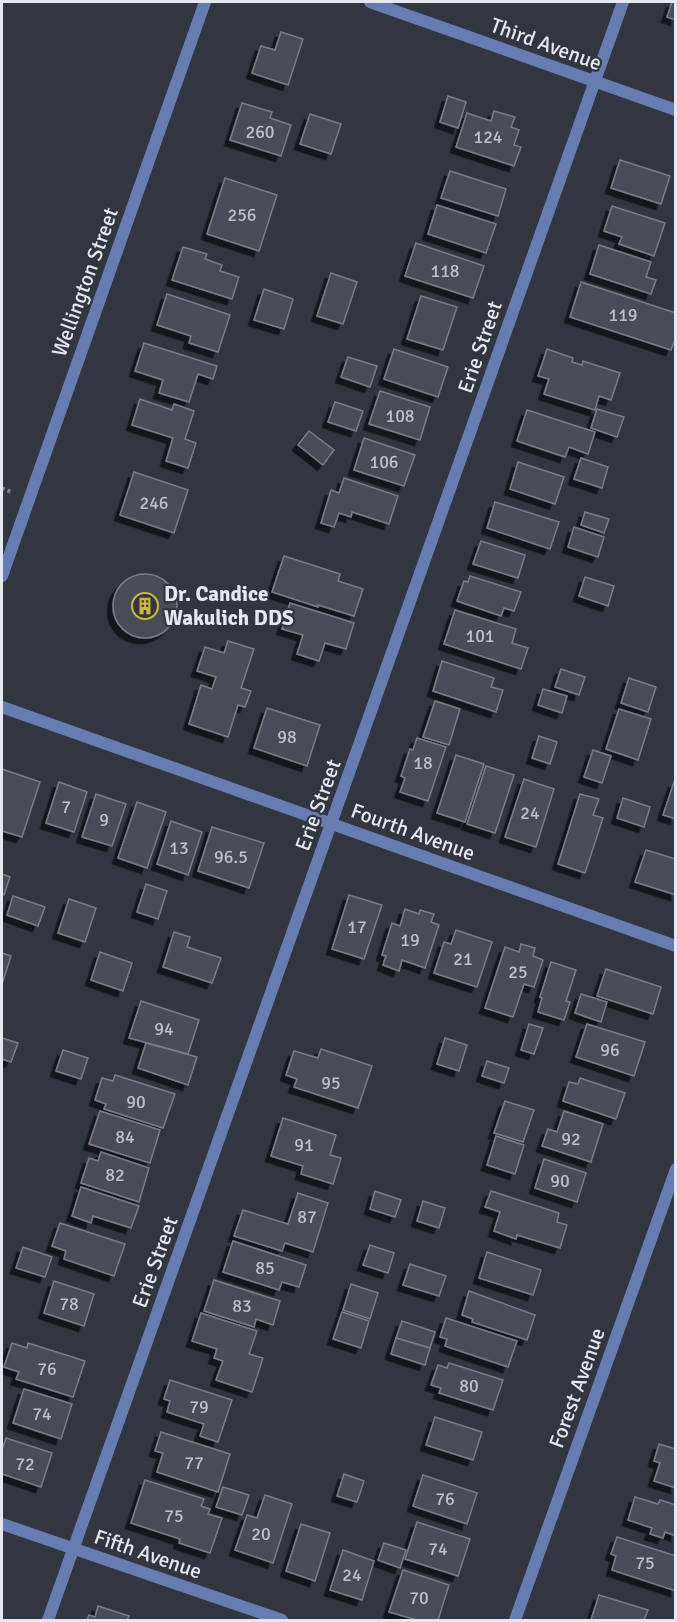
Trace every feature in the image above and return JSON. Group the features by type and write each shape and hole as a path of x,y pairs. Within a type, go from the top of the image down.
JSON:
{"street":[{"name":"Wellington Street","path":"2,576 206,2"},
{"name":"Third Avenue","path":"370,2 675,111"},
{"name":"Erie Street","path":"48,1620 623,2"},
{"name":"Fourth Avenue","path":"2,707 675,946"},
{"name":"Forest Avenue","path":"515,1620 675,1168"},
{"name":"Fifth Avenue","path":"2,1524 282,1620"}],"building":[{"path":"672,2 676,2 676,20 667,17"},
{"path":"281,32 303,39 288,85 252,73 261,46 275,50"},
{"path":"448,96 466,102 458,128 440,122"},
{"path":"242,103 272,112 270,118 291,125 281,156 230,140"},
{"path":"494,111 515,117 511,127 519,130 514,145 521,147 514,166 456,147 467,113 491,121"},
{"path":"310,114 341,124 331,154 300,144"},
{"path":"620,160 670,176 661,204 611,188"},
{"path":"450,171 506,189 498,216 441,198"},
{"path":"225,178 277,195 259,251 207,234"},
{"path":"437,205 496,224 486,253 428,234"},
{"path":"612,206 665,223 654,256 619,244 622,237 604,231"},
{"path":"416,243 484,266 473,298 405,276"},
{"path":"599,245 651,262 646,277 656,280 651,294 590,274"},
{"path":"183,247 207,254 205,259 222,265 220,271 239,277 232,299 172,280"},
{"path":"331,273 357,282 343,324 317,316"},
{"path":"581,282 676,313 676,337 671,350 570,317"},
{"path":"264,289 293,299 284,329 254,320"},
{"path":"167,294 230,315 218,352 189,343 191,336 157,325"},
{"path":"421,296 457,307 443,350 407,339"},
{"path":"144,343 217,366 213,379 198,374 189,402 159,393 163,380 135,371"},
{"path":"394,349 448,367 438,397 384,379"},
{"path":"547,349 573,358 572,362 582,365 583,361 620,373 611,400 599,396 595,410 544,394 549,379 538,376"},
{"path":"348,357 377,366 370,387 341,377"},
{"path":"380,391 430,407 420,440 369,424"},
{"path":"140,399 172,410 174,404 194,411 185,439 196,443 188,468 166,461 173,438 132,425"},
{"path":"335,402 363,411 356,431 328,422"},
{"path":"597,409 624,417 617,437 591,428"},
{"path":"527,410 595,432 588,454 569,447 565,457 517,441"},
{"path":"309,431 334,450 323,465 298,445"},
{"path":"364,438 415,455 404,486 354,470"},
{"path":"581,458 608,467 602,488 574,479"},
{"path":"518,462 564,477 555,504 510,489"},
{"path":"134,472 188,490 174,533 120,515"},
{"path":"344,478 398,496 389,524 352,512 351,517 339,513 334,527 321,523 331,490 339,493"},
{"path":"495,502 559,522 550,549 487,528"},
{"path":"585,512 609,519 604,533 581,525"},
{"path":"574,527 604,537 598,557 568,547"},
{"path":"481,541 525,555 518,578 473,564"},
{"path":"284,556 340,574 338,581 363,589 354,616 272,592"},
{"name":"Dr. Candice Wakulich DDS","path":"145,574 168,583 177,606 168,629 145,638 122,629 113,606 122,583"},
{"path":"470,576 521,592 514,611 504,608 501,616 457,601 464,581 468,582"},
{"path":"585,577 614,586 608,606 579,596"},
{"path":"290,603 354,623 346,649 325,643 319,661 297,654 303,635 282,629"},
{"path":"455,610 516,629 512,643 528,648 521,669 444,644"},
{"path":"228,641 254,649 241,688 251,691 245,707 238,705 228,737 189,724 201,685 212,689 216,677 197,671 205,647 224,653"},
{"path":"442,661 494,678 491,687 503,690 496,712 433,691"},
{"path":"561,669 585,677 579,695 555,687"},
{"path":"629,678 656,687 648,712 621,703"},
{"path":"543,689 567,696 562,713 538,705"},
{"path":"435,701 460,709 449,745 423,737"},
{"path":"267,708 320,725 307,766 254,748"},
{"path":"619,709 651,719 638,760 606,749"},
{"path":"539,736 557,742 550,764 532,758"},
{"path":"417,738 446,747 428,801 400,792 405,778 401,776 410,749 413,750"},
{"path":"593,750 611,756 602,783 584,777"},
{"path":"456,755 484,764 465,822 437,813"},
{"path":"486,766 514,775 495,833 467,824"},
{"path":"2,769 40,782 22,837 2,831"},
{"path":"524,779 554,789 536,847 505,837"},
{"path":"59,782 87,792 74,832 46,823"},
{"path":"674,782 676,783 676,819 663,815"},
{"path":"96,794 126,804 112,846 82,837"},
{"path":"580,794 599,799 593,815 603,818 585,873 558,864"},
{"path":"623,798 650,807 644,827 617,818"},
{"path":"137,802 166,812 147,868 118,858"},
{"path":"171,821 202,832 188,875 157,864"},
{"path":"212,827 264,843 249,888 198,871"},
{"path":"646,850 676,859 676,895 635,882"},
{"path":"2,874 10,877 4,895 2,894"},
{"path":"146,884 167,891 158,919 137,912"},
{"path":"349,895 382,905 364,959 332,949"},
{"path":"13,896 45,907 38,926 7,915"},
{"path":"69,899 96,908 85,942 58,933"},
{"path":"405,909 419,914 420,910 434,914 431,922 439,925 425,968 402,960 399,971 383,965 386,956 382,955 392,923 400,926"},
{"path":"456,930 492,942 477,987 434,973 444,942 451,944"},
{"path":"174,932 190,937 187,947 221,958 212,983 163,967"},
{"path":"521,944 535,948 533,956 543,960 534,987 524,984 513,1017 485,1008 505,947 519,952"},
{"path":"100,952 132,963 123,991 91,980"},
{"path":"2,953 11,956 2,984"},
{"path":"551,962 576,970 566,1001 570,1002 564,1020 538,1012 542,998 540,997"},
{"path":"606,969 661,987 653,1014 597,996"},
{"path":"581,994 607,1002 601,1022 575,1013"},
{"path":"141,1001 199,1020 188,1054 129,1038"},
{"path":"529,1024 543,1028 534,1054 521,1050"},
{"path":"587,1024 645,1042 634,1076 576,1057"},
{"path":"2,1038 18,1043 11,1062 2,1059"},
{"path":"445,1038 467,1045 459,1071 437,1064"},
{"path":"146,1043 197,1057 188,1085 138,1068"},
{"path":"321,1049 372,1066 358,1108 294,1087 297,1079 286,1075 294,1051 318,1058"},
{"path":"63,1050 88,1058 81,1079 56,1071"},
{"path":"487,1061 509,1068 504,1083 482,1076"},
{"path":"115,1075 175,1094 163,1128 104,1109 106,1104 95,1100 102,1078 113,1081"},
{"path":"580,1078 625,1093 616,1119 563,1101 569,1082 578,1084"},
{"path":"505,1101 534,1110 523,1142 494,1133"},
{"path":"100,1111 160,1130 150,1163 89,1144"},
{"path":"564,1111 603,1124 591,1162 542,1146 548,1129 557,1132"},
{"path":"283,1118 336,1135 330,1155 341,1158 333,1184 301,1174 303,1166 271,1156"},
{"path":"496,1136 524,1145 515,1174 487,1165"},
{"path":"101,1152 149,1168 139,1202 81,1183 89,1158 98,1161"},
{"path":"544,1159 586,1173 577,1202 535,1188"},
{"path":"81,1187 139,1206 131,1228 93,1216 91,1223 72,1216"},
{"path":"375,1191 401,1200 395,1217 370,1209"},
{"path":"491,1191 559,1213 557,1222 567,1225 560,1248 517,1235 516,1239 494,1231 500,1212 485,1207"},
{"path":"298,1193 328,1203 313,1252 285,1243 282,1251 234,1236 243,1210 288,1224"},
{"path":"423,1201 445,1208 439,1228 417,1221"},
{"path":"60,1223 125,1244 114,1276 64,1259 66,1251 52,1246"},
{"path":"233,1241 306,1265 299,1287 282,1282 279,1290 223,1272"},
{"path":"370,1245 394,1253 388,1273 363,1265"},
{"path":"23,1247 52,1257 45,1277 16,1268"},
{"path":"487,1252 541,1270 533,1295 479,1278"},
{"path":"410,1264 446,1276 439,1296 403,1285"},
{"path":"214,1280 280,1301 273,1325 256,1319 254,1327 204,1311"},
{"path":"54,1281 94,1294 84,1326 44,1313"},
{"path":"351,1284 378,1293 370,1319 343,1310"},
{"path":"469,1291 535,1315 527,1340 472,1322 473,1319 462,1315"},
{"path":"342,1312 369,1321 361,1348 333,1339"},
{"path":"201,1313 257,1331 249,1354 263,1358 252,1392 216,1380 223,1361 214,1358 217,1349 192,1341"},
{"path":"446,1318 517,1341 508,1367 445,1346 447,1339 440,1337"},
{"path":"402,1321 435,1332 430,1348 396,1338"},
{"path":"396,1338 430,1348 425,1365 391,1354"},
{"path":"12,1343 27,1348 28,1343 85,1361 73,1397 16,1379 19,1372 4,1367"},
{"path":"449,1363 503,1380 493,1410 439,1393 441,1388 431,1385 438,1365 447,1368"},
{"path":"170,1380 232,1400 218,1442 200,1436 204,1424 167,1412 170,1401 164,1399"},
{"path":"24,1389 72,1404 61,1439 13,1423"},
{"path":"435,1417 482,1432 473,1460 426,1445"},
{"path":"161,1432 230,1454 218,1492 157,1472 163,1453 155,1451"},
{"path":"6,1438 52,1453 41,1487 2,1474 2,1446"},
{"path":"659,1444 676,1449 676,1488 654,1481 660,1463 654,1461"},
{"path":"344,1474 364,1481 357,1502 337,1496"},
{"path":"423,1475 477,1493 467,1524 413,1506"},
{"path":"145,1480 204,1499 201,1506 210,1509 208,1514 222,1518 210,1553 179,1543 180,1539 131,1523"},
{"path":"223,1487 249,1495 242,1515 216,1507"},
{"path":"265,1495 292,1504 273,1563 235,1550 247,1515 257,1518"},
{"path":"635,1497 658,1504 660,1500 676,1505 676,1536 665,1532 663,1538 650,1534 652,1528 628,1520"},
{"path":"417,1522 470,1539 458,1576 405,1559"},
{"path":"301,1524 330,1533 315,1581 286,1571"},
{"path":"617,1537 676,1556 676,1591 612,1570 616,1556 611,1554"},
{"path":"384,1543 406,1550 400,1568 378,1560"},
{"path":"343,1550 374,1561 362,1600 330,1590"},
{"path":"403,1570 449,1585 438,1620 417,1620 389,1612"},
{"path":"599,1595 648,1610 644,1620 591,1620"},
{"path":"98,1606 129,1616 127,1620 87,1620 89,1615 95,1617"}],"place":[{"name":"Dr. Candice Wakulich DDS","path":"145,606"}]}
